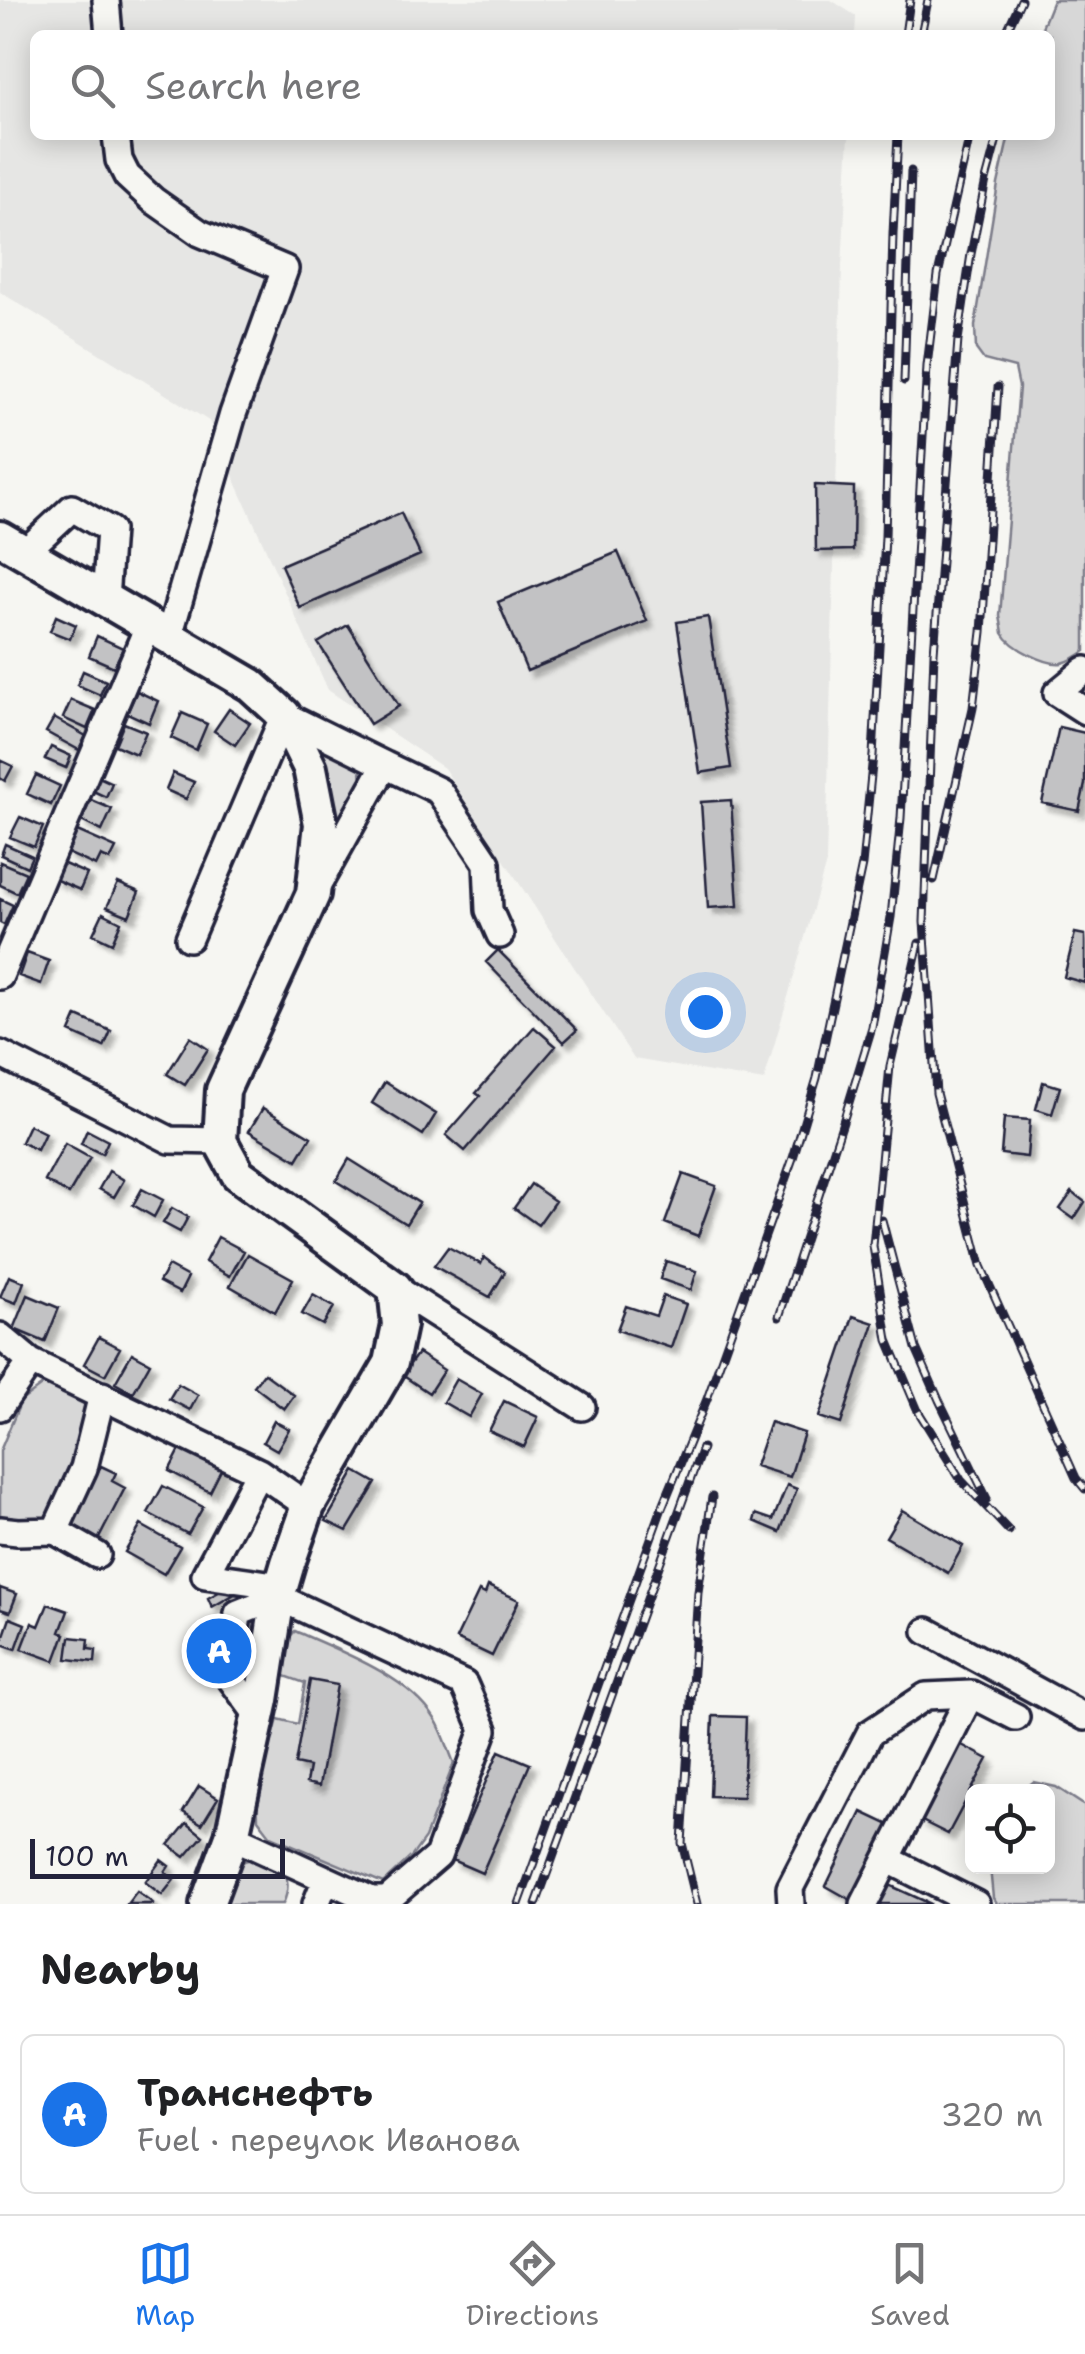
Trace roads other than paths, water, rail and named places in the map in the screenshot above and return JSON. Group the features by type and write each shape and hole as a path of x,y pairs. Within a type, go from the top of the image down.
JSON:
{"main road":[{"path":"12,545 251,685 284,715 310,768 321,824 313,894 223,1090 220,1141 238,1174 395,1288 400,1326 391,1363 308,1506 280,1591 259,1716 232,1836 207,1904"}],"street":[{"path":"106,0 108,30"},
{"path":"0,976 159,630 285,268 200,233 152,200 127,176 118,160 116,140"},
{"path":"12,545 72,508 110,530 106,599"},
{"path":"1085,670 1056,693 1085,711"},
{"path":"188,938 284,715 438,792 487,863 490,910 500,934"},
{"path":"313,894 385,765"},
{"path":"0,1054 170,1140 220,1141"},
{"path":"395,1288 582,1406"},
{"path":"0,1336 31,1362 259,1472 308,1506"},
{"path":"0,1407 31,1362"},
{"path":"55,1530 84,1468 102,1396"},
{"path":"232,1836 364,1900 387,1900 438,1856 484,1730 464,1684 280,1591 205,1575 259,1472"},
{"path":"0,1530 55,1530 98,1554"},
{"path":"927,1631 1085,1717"},
{"path":"864,1904 971,1694"},
{"path":"791,1904 790,1888 870,1733 926,1696 971,1694 1016,1717"},
{"path":"887,1859 976,1904"},
{"path":"316,1904 326,1879"}],"railway":[{"path":"906,30 910,0"},
{"path":"922,30 928,0"},
{"path":"1007,30 1021,0"},
{"path":"519,1904 662,1508 707,1399 793,1158 817,1078 862,865 873,755 885,537 898,140"},
{"path":"779,1317 872,1027 891,917 901,818 927,366 938,275 969,140"},
{"path":"997,140 971,254 958,340 934,653 924,922 936,1093 981,1266 1076,1478 1085,1489"},
{"path":"904,381 911,171"},
{"path":"934,880 973,708 982,632 998,387"},
{"path":"919,943 890,1066 873,1246 888,1340 918,1411 961,1480 1009,1531"},
{"path":"882,1220 916,1348 987,1499"},
{"path":"536,1904 702,1448"},
{"path":"697,1904 682,1843 698,1592 712,1497"}],"place":[{"name":"Транснефть","path":"219,1651"}]}
